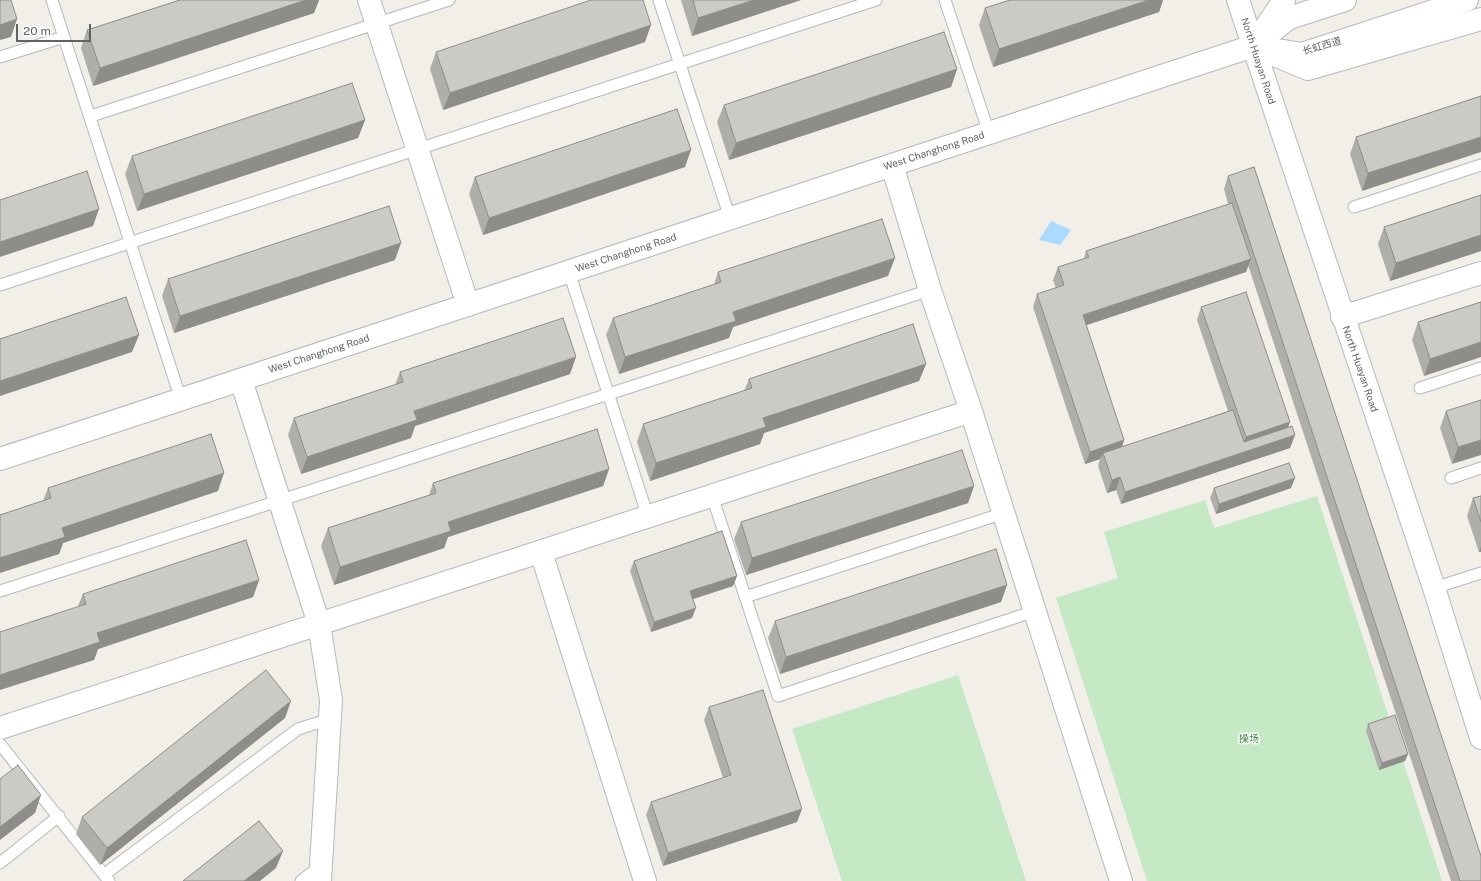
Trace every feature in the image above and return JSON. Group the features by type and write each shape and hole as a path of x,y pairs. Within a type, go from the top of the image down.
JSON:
{"street":[{"path":"369,0 468,305"},
{"name":"North Huayan Road","path":"1238,0 1342,317 1434,588 1481,738"},
{"path":"1253,46 1284,0"},
{"path":"1253,46 1289,18 1345,0"},
{"name":"长虹西道","path":"1253,46 1302,54 1467,0"},
{"path":"1253,46 1308,70 1481,18"},
{"name":"West Changhong Road","path":"0,460 1253,46"},
{"path":"892,165 930,290 1004,513 1121,881"},
{"path":"1342,317 1481,272"},
{"path":"241,380 320,624 331,700 320,874"},
{"path":"0,728 971,412"},
{"path":"541,552 645,881"}],"lane":[{"path":"52,0 181,400"},
{"path":"90,116 449,0"},
{"path":"659,0 730,218"},
{"path":"0,285 876,0"},
{"path":"945,0 989,133"},
{"path":"0,57 64,37"},
{"path":"1354,207 1481,165"},
{"path":"569,272 648,517"},
{"path":"0,591 930,290"},
{"path":"1420,388 1481,368"},
{"path":"1451,478 1481,468"},
{"path":"712,496 778,696 1035,611"},
{"path":"745,597 1004,513"},
{"path":"1434,588 1481,573"},
{"path":"0,744 107,877 298,729 330,719"},
{"path":"0,863 59,816"},
{"path":"301,881 320,874"}],"green space":[{"name":"操场","path":"1317,496 1442,881 1147,881 1056,598 1118,578 1104,532 1205,500 1214,528"},
{"path":"958,675 1026,881 842,881 792,729"}],"water":[{"path":"1051,221 1071,230 1060,245 1039,240"}],"building":[{"path":"0,0 11,0 17,19 0,25"},
{"path":"180,0 306,0 100,68 87,30"},
{"path":"591,0 643,0 651,25 450,93 436,52"},
{"path":"693,0 754,0 698,18"},
{"path":"1010,0 1149,0 999,49 985,8"},
{"path":"944,32 957,69 736,143 724,105"},
{"path":"352,83 365,120 144,194 132,156"},
{"path":"1481,96 1481,137 1368,173 1356,137"},
{"path":"677,109 691,150 489,218 475,177"},
{"path":"1254,167 1481,856 1481,881 1460,881 1228,176"},
{"path":"87,171 99,209 0,242 0,200"},
{"path":"1481,195 1481,235 1396,263 1384,227"},
{"path":"1232,203 1251,259 1083,315 1124,440 1090,452 1037,294 1064,285 1058,267 1089,257 1086,251"},
{"path":"389,206 401,243 180,316 168,279"},
{"path":"882,219 895,258 733,312 736,321 625,357 613,318 721,282 718,272"},
{"path":"1246,292 1290,422 1246,437 1201,307"},
{"path":"126,297 139,335 0,381 0,339"},
{"path":"1481,302 1481,342 1430,359 1418,322"},
{"path":"563,318 576,357 414,411 417,420 307,457 294,418 403,382 400,372"},
{"path":"913,324 926,364 763,418 766,427 656,463 643,424 752,388 749,379"},
{"path":"1481,400 1481,440 1458,447 1446,411"},
{"path":"1233,410 1244,442 1292,426 1295,435 1125,492 1120,477 1112,480 1103,453"},
{"path":"597,429 609,469 448,522 451,531 340,567 328,528 436,493 433,483"},
{"path":"211,434 224,473 62,528 65,537 0,558 0,515 51,498 48,488"},
{"path":"962,450 974,486 752,558 741,522"},
{"path":"1289,463 1295,478 1219,504 1214,488"},
{"path":"1481,496 1481,522 1473,498"},
{"path":"722,531 737,576 690,591 696,608 654,622 634,561"},
{"path":"246,540 259,580 97,633 100,642 0,675 0,632 86,604 83,594"},
{"path":"996,549 1007,585 786,657 775,621"},
{"path":"266,670 291,701 107,848 82,817"},
{"path":"763,690 802,809 668,853 651,802 731,775 709,707"},
{"path":"1395,715 1408,754 1382,763 1368,724"},
{"path":"18,765 41,795 0,827 0,779"},
{"path":"259,821 283,851 244,881 183,881"}]}
